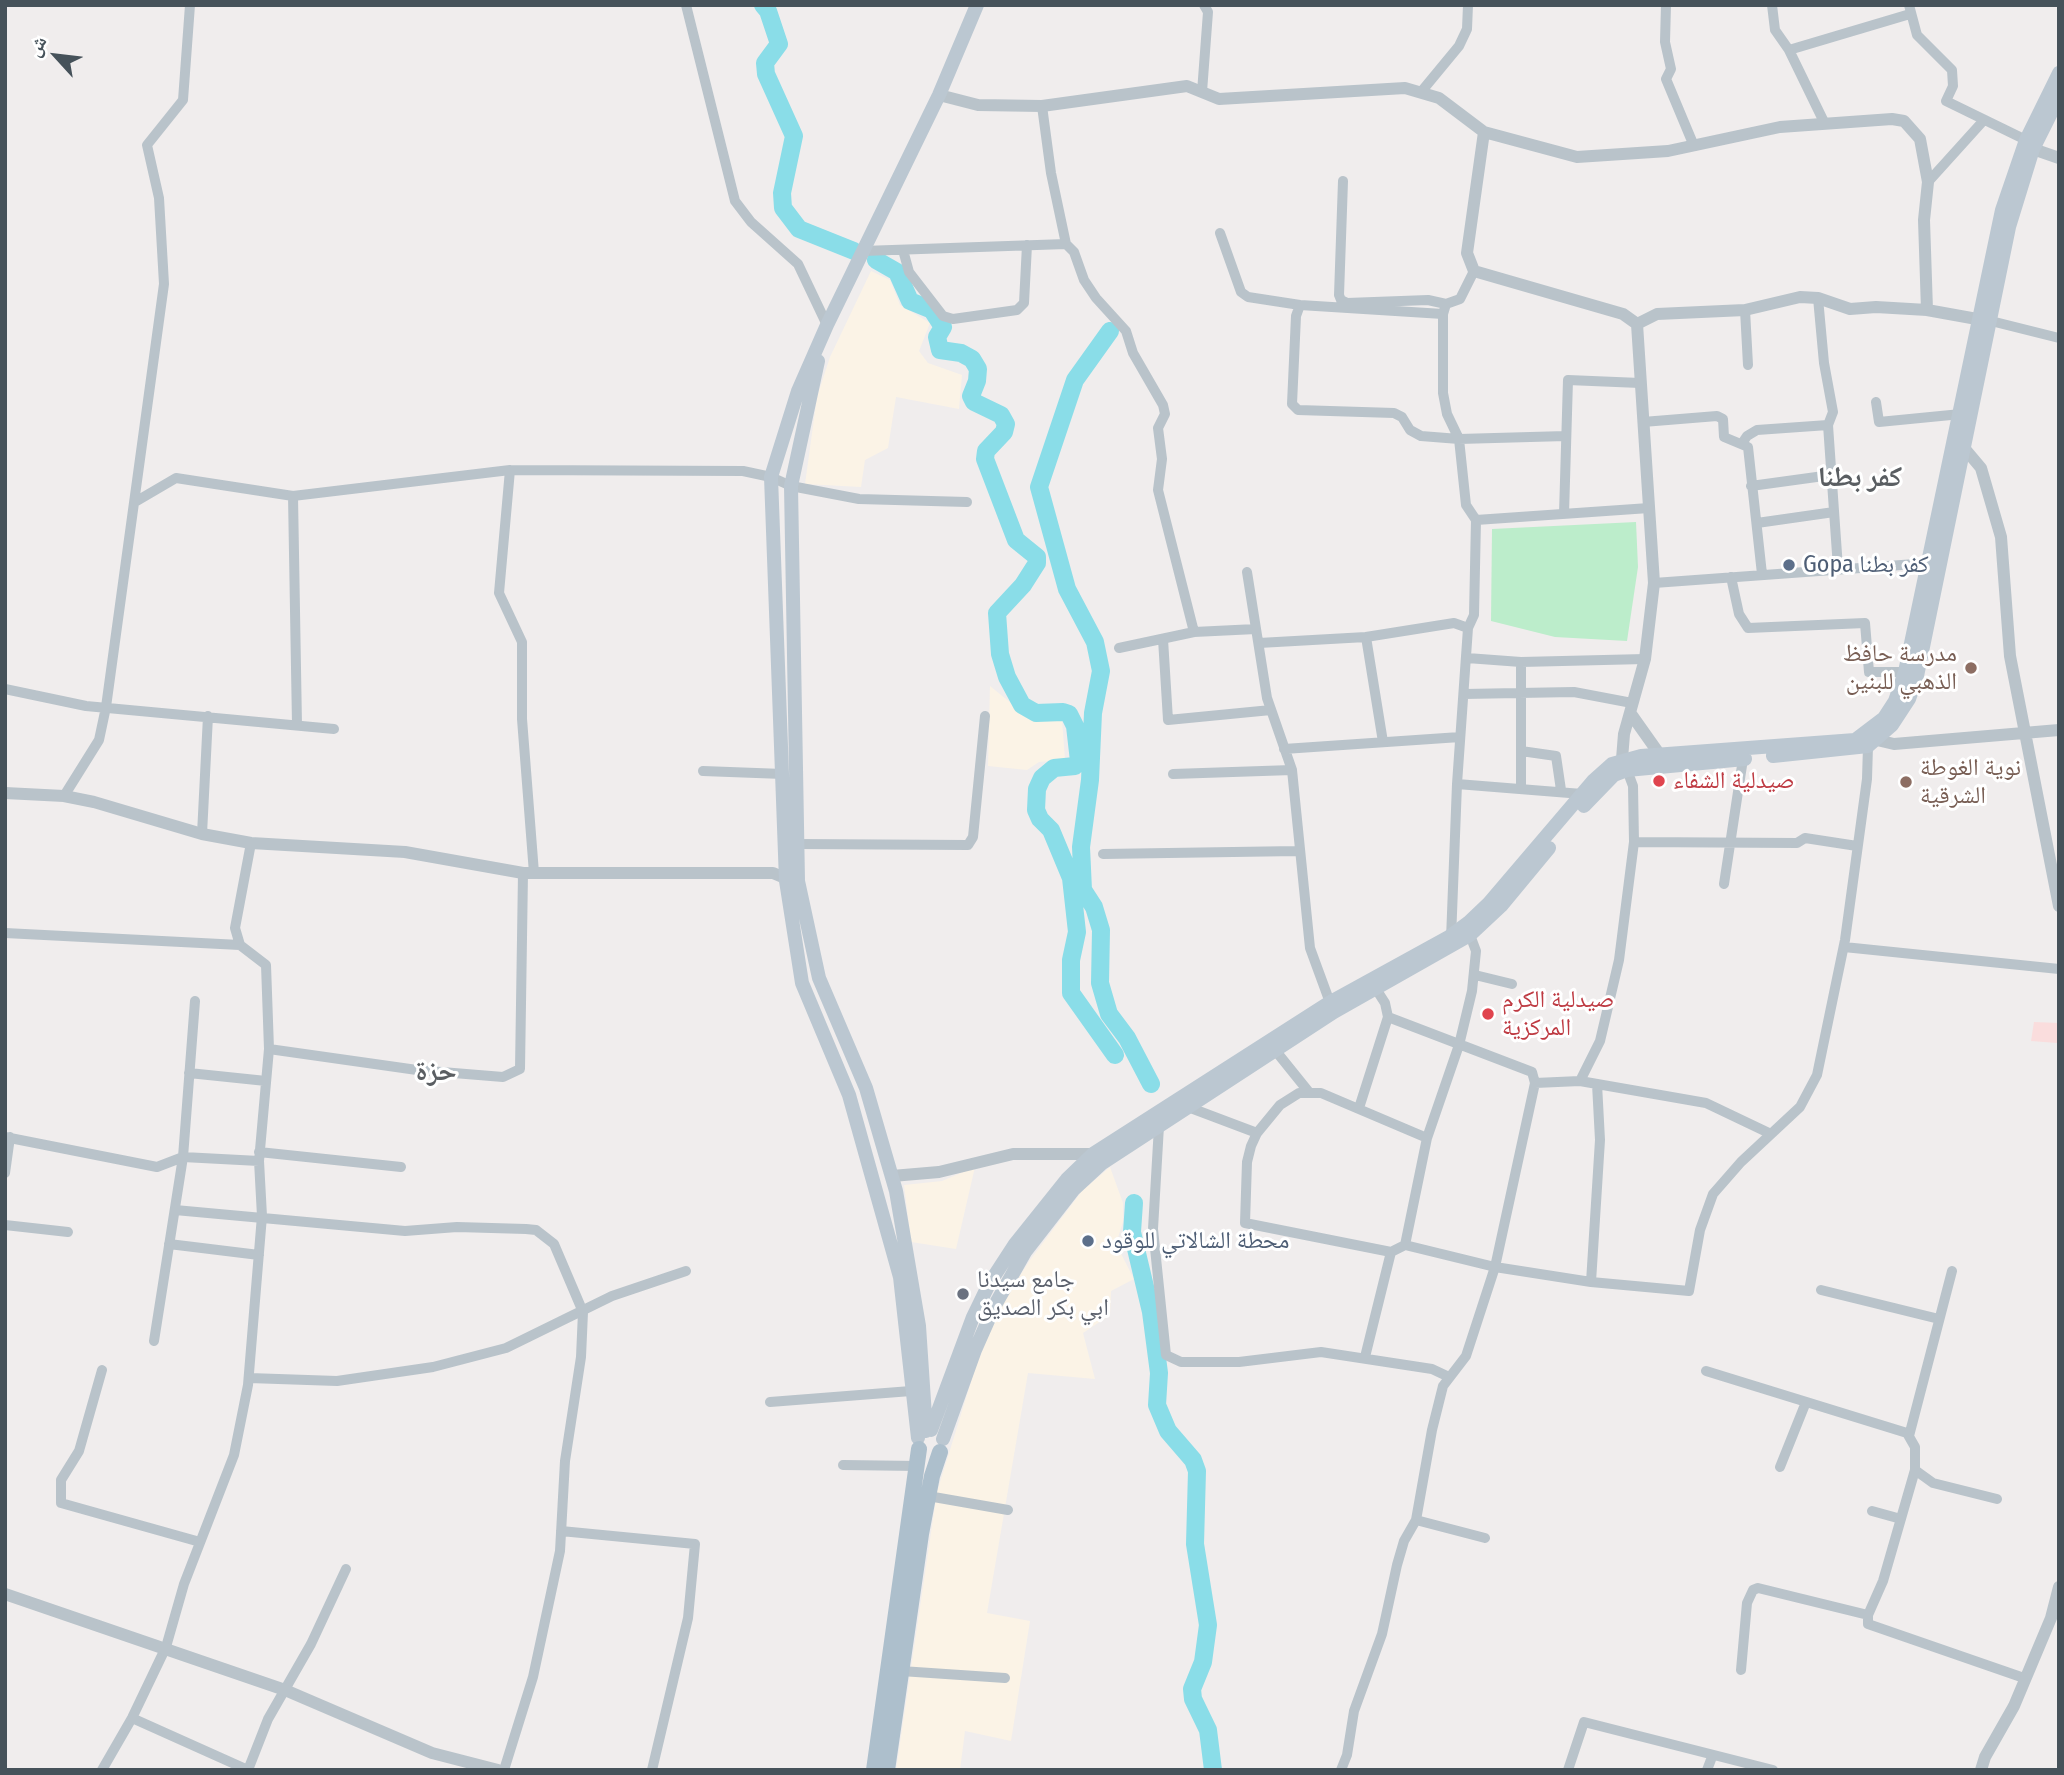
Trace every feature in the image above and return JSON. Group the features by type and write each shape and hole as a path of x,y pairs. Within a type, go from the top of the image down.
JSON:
{"main road":[{"path":"942,1445 928,1456 911,1391 900,1277 849,1094 802,983 783,774 771,477 798,391 827,325 939,95 977,5"},
{"path":"887,1770 928,1496 942,1445 975,1350 995,1305 1025,1252 1074,1189 1101,1164 1275,1050 1331,1007 1376,989 1453,941 1602,772 1660,755 1855,740 1877,726 1889,710 1905,672 1961,414 2030,145 2059,73"},
{"path":"2030,145 2059,97"},
{"path":"874,1770 923,1437 973,1317 989,1284 1015,1244 1067,1179 1093,1154 1331,1007 1453,941 1470,935 1501,906 1594,795 1624,765 1743,759 1872,743 1901,714 1917,676 1965,449 1985,320"},
{"path":"792,863 797,844 791,486 827,325"},
{"path":"792,881 819,978 866,1088 892,1176 914,1284 923,1437"},
{"path":"923,1437 942,1445"}],"street":[{"path":"64,796 99,740 106,708 164,284 159,198 147,145 183,100 190,5"},
{"path":"686,5 735,201 751,222 798,264 827,325"},
{"path":"1202,92 1208,24 1208,12 1204,5"},
{"path":"1421,92 1459,46 1467,29 1468,5"},
{"path":"1665,5 1665,42 1671,69 1666,79 1694,146"},
{"path":"1772,5 1775,30 1789,50 1825,124"},
{"path":"1789,50 1910,10 1917,35 1952,70 1953,86 1946,102 2059,158"},
{"path":"939,95 978,105 1042,106 1187,86 1219,99 1391,89 1421,92 1439,98 1484,132 1577,157 1668,151 1780,127 1904,121 1920,139 1928,182 1924,220 1927,310"},
{"path":"1042,106 1051,173 1066,244 1074,252 1084,280 1096,298 1126,331 1133,353 1163,405 1165,414 1158,428 1162,460 1158,490 1194,632"},
{"path":"1928,182 1984,120"},
{"path":"1220,233 1241,292 1248,297 1300,305 1445,309 1460,299 1474,271 1467,253 1484,132"},
{"path":"1343,181 1341,300 1347,303 1428,300 1445,309"},
{"path":"863,251 1066,244"},
{"path":"902,250 909,272 943,316 953,319 1017,310 1024,303 1027,245"},
{"path":"1474,271 1623,314 1637,324"},
{"path":"1637,324 1657,314 1745,310 1777,301 1818,299 1850,309 1876,307 1927,310 1985,320 2059,338"},
{"path":"1818,299 1824,363 1833,412 1828,425 1838,568"},
{"path":"1300,305 1296,316 1292,404 1298,410 1394,413 1402,418 1410,430 1421,436 1459,439 1566,436"},
{"path":"1445,309 1443,393 1447,414 1459,439 1466,505 1476,520 1474,615 1468,628 1457,784 1453,941"},
{"path":"1745,310 1748,365"},
{"path":"1580,1081 1600,1041 1610,1004 1634,842 1633,786 1624,765 1624,734 1645,659 1654,583 1637,324"},
{"path":"1564,514 1568,380 1640,383"},
{"path":"1876,402 1879,422 1961,414"},
{"path":"1643,422 1717,416 1723,419 1724,437 1743,442 1748,447 1762,574"},
{"path":"1743,442 1757,430 1828,425"},
{"path":"1965,449 1981,468 2001,537 2008,643 2059,906"},
{"path":"135,502 176,478 293,496 510,470 743,471 771,477 791,486 859,499 967,502"},
{"path":"269,1049 429,1071 503,1077 520,1069 528,873 522,642 499,593 510,470"},
{"path":"1751,486 1831,475"},
{"path":"293,496 297,725"},
{"path":"1476,520 1649,508"},
{"path":"1757,523 1835,512"},
{"path":"1654,583 1929,563"},
{"path":"1247,572 1271,710 1292,770 1298,851 1310,948 1331,1007"},
{"path":"1731,577 1739,614 1748,628 1865,624 1869,672 1905,672"},
{"path":"1259,643 1366,637 1454,623 1468,628"},
{"path":"1119,648 1194,632 1256,629"},
{"path":"1366,637 1382,742"},
{"path":"1163,639 1168,719 1271,710"},
{"path":"1467,657 1521,662 1645,659"},
{"path":"1521,662 1521,789"},
{"path":"5,689 106,708 334,729"},
{"path":"1464,694 1574,692 1632,708 1660,755"},
{"path":"202,834 208,716"},
{"path":"797,844 968,845 973,837 985,716"},
{"path":"1308,1091 1280,1105 1257,1133 1247,1161 1245,1223 1391,1252 1405,1245 1495,1267 1591,1282 1689,1291 1700,1230 1713,1195 1800,1107 1817,1075 1844,947 1872,743 1894,744 2059,730"},
{"path":"1284,748 1460,737"},
{"path":"1521,751 1556,756 1561,790"},
{"path":"1724,884 1743,759"},
{"path":"1173,774 1292,770"},
{"path":"703,771 783,774"},
{"path":"1457,784 1561,790 1582,794"},
{"path":"5,793 64,796 202,834 251,843 405,852 528,873 773,873 792,881"},
{"path":"1634,842 1797,843 1805,838 1857,846"},
{"path":"240,946 235,928 251,843"},
{"path":"1103,855 1298,851"},
{"path":"773,873 792,863"},
{"path":"5,933 240,946 266,965 269,1049 259,1157 262,1216 249,1378 234,1455 200,1542 166,1647 132,1718 102,1770"},
{"path":"1405,1245 1427,1138 1459,1045 1475,975 1476,951 1470,935"},
{"path":"1844,947 2059,969"},
{"path":"1475,975 1512,984"},
{"path":"1359,1108 1388,1017 1385,1003 1376,989"},
{"path":"154,1341 183,1157 195,1001"},
{"path":"1341,1770 1348,1755 1354,1711 1382,1634 1404,1541 1416,1520 1443,1386 1471,1345 1495,1267 1535,1083 1532,1072 1388,1017"},
{"path":"1275,1050 1308,1091 1359,1108 1427,1138"},
{"path":"189,1073 266,1081"},
{"path":"1535,1083 1580,1081 1706,1103 1772,1134"},
{"path":"1591,1282 1599,1177 1597,1084"},
{"path":"1188,1107 1257,1133"},
{"path":"1159,1126 1153,1229 1166,1355 1181,1362 1261,1360 1321,1352 1432,1369 1449,1377"},
{"path":"5,1173 8,1137 157,1167 183,1157 259,1157 401,1167"},
{"path":"892,1176 939,1172 1013,1154 1093,1154"},
{"path":"175,1210 405,1231 457,1227 536,1230 554,1244 583,1312 581,1357 565,1461 560,1550 533,1677 504,1770"},
{"path":"5,1225 68,1232"},
{"path":"169,1244 259,1255"},
{"path":"1365,1357 1391,1252"},
{"path":"249,1378 337,1381 433,1367 506,1348 612,1296 686,1271"},
{"path":"1952,1271 1909,1436 1917,1458 1915,1470 1876,1601 1868,1615 1868,1624 2024,1678"},
{"path":"1821,1290 1939,1319"},
{"path":"102,1370 79,1451 61,1480 61,1503 200,1542"},
{"path":"1706,1370 1895,1428 1909,1436"},
{"path":"770,1402 911,1391"},
{"path":"1780,1468 1806,1402"},
{"path":"843,1465 918,1466"},
{"path":"1915,1470 1933,1483 1997,1499"},
{"path":"928,1496 1008,1510"},
{"path":"1872,1511 1901,1519"},
{"path":"1416,1520 1485,1538"},
{"path":"561,1531 695,1544 688,1618 652,1770"},
{"path":"132,1718 248,1770 268,1718 311,1644 346,1569"},
{"path":"1981,1770 1985,1757 2014,1706 2052,1618 2059,1587"},
{"path":"1741,1670 1747,1603 1753,1590 1758,1588 1868,1615"},
{"path":"5,1594 285,1690 432,1753 498,1770"},
{"path":"901,1671 1005,1678"},
{"path":"1568,1770 1584,1723 1642,1735 1712,1756 1773,1770"},
{"path":"1707,1770 1712,1756"}],"shaded area":[{"path":"871,271 890,280 900,305 930,323 919,351 928,363 962,375 959,409 896,397 888,448 865,460 861,487 805,484 817,397 830,357"},
{"path":"990,686 1033,721 1062,719 1065,760 1039,762 1027,770 988,766"},
{"path":"2034,1022 2059,1023 2057,1043 2031,1041"},
{"path":"975,1167 956,1249 911,1242 904,1185 942,1181"},
{"path":"1110,1167 1123,1203 1123,1222 1116,1244 1134,1279 1111,1291 1110,1315 1083,1333 1095,1379 1028,1373 987,1613 1030,1621 1011,1741 965,1731 960,1770 896,1770 937,1492 975,1369 1000,1307 1030,1260 1082,1191"}],"green space":[{"path":"1636,522 1638,567 1627,641 1555,637 1491,621 1492,529"}],"waterway":[{"path":"763,5 768,11 779,44 765,63 766,74 794,136 782,193 783,208 799,229 854,251"},
{"path":"876,260 897,272 910,301 932,310 943,327 937,337 940,350 961,353 972,359 978,369 971,396 974,402 1001,415 1006,424 1004,432 986,451 985,459 1016,540 1037,557 1037,563 1023,585 997,613 1000,654 1007,677 1022,705 1036,713 1069,714 1075,726 1079,761 1075,766 1054,768 1042,778 1037,789 1036,810 1040,819 1051,830 1071,878 1077,932 1071,960 1071,993 1115,1055"},
{"path":"1110,331 1075,380 1039,487 1067,589 1095,642 1101,671 1093,713 1090,780 1081,847 1083,890 1094,907 1101,930 1100,983 1109,1014 1127,1038 1151,1084"},
{"path":"1134,1203 1132,1232 1151,1312 1159,1373 1157,1405 1168,1431 1193,1460 1197,1471 1195,1544 1208,1625 1203,1662 1192,1689 1193,1699 1208,1730 1213,1770"}],"place":[{"name":"Gopa كفر بطنا","path":"1789,565"},
{"name":"مدرسة حافظ الذهبي للبنين","path":"1971,668"},
{"name":"صيدلية الشفاء","path":"1659,781"},
{"name":"نوية الغوطة الشرقية","path":"1906,782"},
{"name":"صيدلية الكرم المركزية","path":"1488,1014"},
{"name":"محطة الشالاتي للوقود","path":"1088,1241"},
{"name":"جامع سيدنا ابي بكر الصديق","path":"963,1294"}],"district":[{"name":"كفر بطنا","path":"1860,478"},
{"name":"حزة","path":"436,1072"}]}
